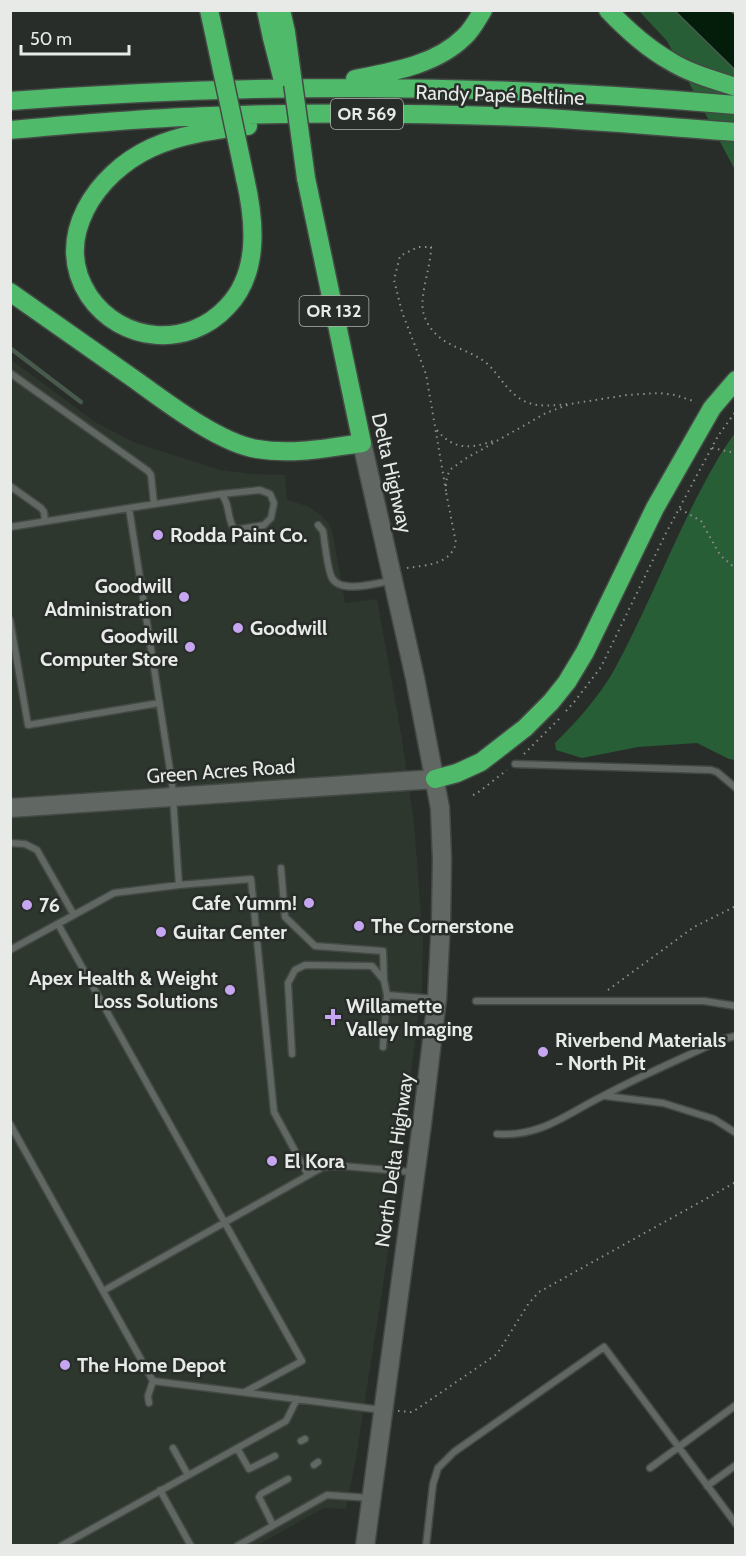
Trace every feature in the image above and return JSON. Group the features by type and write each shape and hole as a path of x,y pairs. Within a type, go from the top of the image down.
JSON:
{"highway":[{"path":"209,10 216,42 245,178 253,224 246,276 232,303 208,324 193,331 163,336 148,334 115,320 89,295 76,259 78,227 85,209 92,196 112,173 137,155 158,145 200,133 345,113"},
{"name":"Delta Highway","path":"267,10 279,35 306,178 362,443"},
{"path":"279,35 283,10"},
{"path":"319,87 390,73 429,60 464,37 483,10"},
{"path":"608,10 638,39 671,63 735,87"},
{"name":"Randy Papé Beltline","path":"10,101 319,87 518,91 735,105"},
{"name":"Randy Papé Beltline","path":"10,130 209,116 345,113 523,117 730,132"},
{"path":"10,292 207,429 237,443 255,449 288,451 362,443"},
{"path":"435,778 457,773 481,762 525,728 567,682 590,643 655,508 712,408 735,380"}],"street":[{"name":"Delta Highway","path":"362,443 393,575 435,778"},
{"name":"Green Acres Road","path":"10,808 435,778"},
{"name":"North Delta Highway","path":"364,1545 416,1172 437,999 442,860 440,808 435,778"}],"lane":[{"path":"10,373 148,471 151,475 154,504"},
{"path":"10,486 41,508 45,520"},
{"path":"10,527 45,520 221,494 260,490 272,496 274,503 271,518 264,525 235,530 230,524 225,498 221,494"},
{"path":"129,508 174,797 179,885"},
{"path":"318,525 323,531 332,577 338,584 353,587 393,575"},
{"path":"10,620 28,725 159,703"},
{"path":"514,764 711,770 717,772 735,788"},
{"path":"10,843 25,844 37,850 74,915"},
{"path":"281,868 285,917 315,946 383,951 387,996 383,1047"},
{"path":"10,950 114,893 251,879 274,1112 308,1175"},
{"path":"58,924 302,1361 245,1392"},
{"path":"292,1054 288,983 295,970 305,965 372,966 384,980"},
{"path":"387,996 437,999"},
{"path":"476,1001 704,1001 735,1006"},
{"path":"497,1134 524,1133 546,1127 602,1096 723,1039 735,1036"},
{"path":"602,1096 663,1103 714,1119 735,1133"},
{"path":"10,1124 153,1381 148,1396 149,1403"},
{"path":"103,1291 323,1167 332,1165 416,1172"},
{"path":"426,1545 433,1484 438,1468 454,1452 604,1347 735,1524"},
{"path":"153,1381 382,1410"},
{"path":"61,1545 286,1420 297,1399"},
{"path":"650,1468 735,1405"},
{"path":"237,1448 249,1469 275,1456"},
{"path":"173,1449 188,1475"},
{"path":"707,1486 735,1465"},
{"path":"273,1526 258,1497 288,1479"},
{"path":"160,1490 191,1545"},
{"path":"237,1545 327,1495 371,1498"}],"path":[{"path":"393,575 441,562 454,551 456,543 426,374 402,312 393,280 400,256 418,247 431,247 431,260 426,275 423,300 423,312 429,325 447,343 474,354 486,363 507,389 525,401 541,406 659,393 675,395 712,408"},
{"path":"446,491 447,476 451,468 546,413 570,404"},
{"path":"435,428 443,438 454,445 464,447 500,439"},
{"path":"712,448 735,453"},
{"path":"679,509 700,521 720,555 735,569"},
{"path":"594,1001 694,927 735,906"},
{"path":"382,1410 411,1412 417,1409 497,1354 529,1303 539,1292 735,1182"}],"shaded area":[{"path":"675,11 730,11 735,14 735,77 733,68"},
{"path":"10,359 95,422 133,442 220,470 285,475 287,500 307,506 329,524 345,603 377,599 402,739 414,823 423,941 422,988 387,1259 346,1509 324,1508 258,1545 11,1545"}],"green space":[{"path":"733,10 735,13 735,170 667,41 639,11"},
{"path":"735,433 735,760 697,743 638,747 582,758 556,750 555,743 601,691 613,672 696,499"}],"waterway":[{"path":"10,348 81,402"}],"place":[{"name":"Rodda Paint Co.","path":"158,535"},
{"name":"Goodwill Administration","path":"184,597"},
{"name":"Goodwill","path":"238,628"},
{"name":"Goodwill Computer Store","path":"190,647"},
{"name":"Cafe Yumm!","path":"309,903"},
{"name":"76","path":"27,905"},
{"name":"The Cornerstone","path":"359,926"},
{"name":"Guitar Center","path":"161,932"},
{"name":"Apex Health & Weight Loss Solutions","path":"230,990"},
{"name":"Willamette Valley Imaging","path":"333,1017"},
{"name":"Riverbend Materials - North Pit","path":"543,1052"},
{"name":"El Kora","path":"272,1161"},
{"name":"The Home Depot","path":"65,1365"}]}
